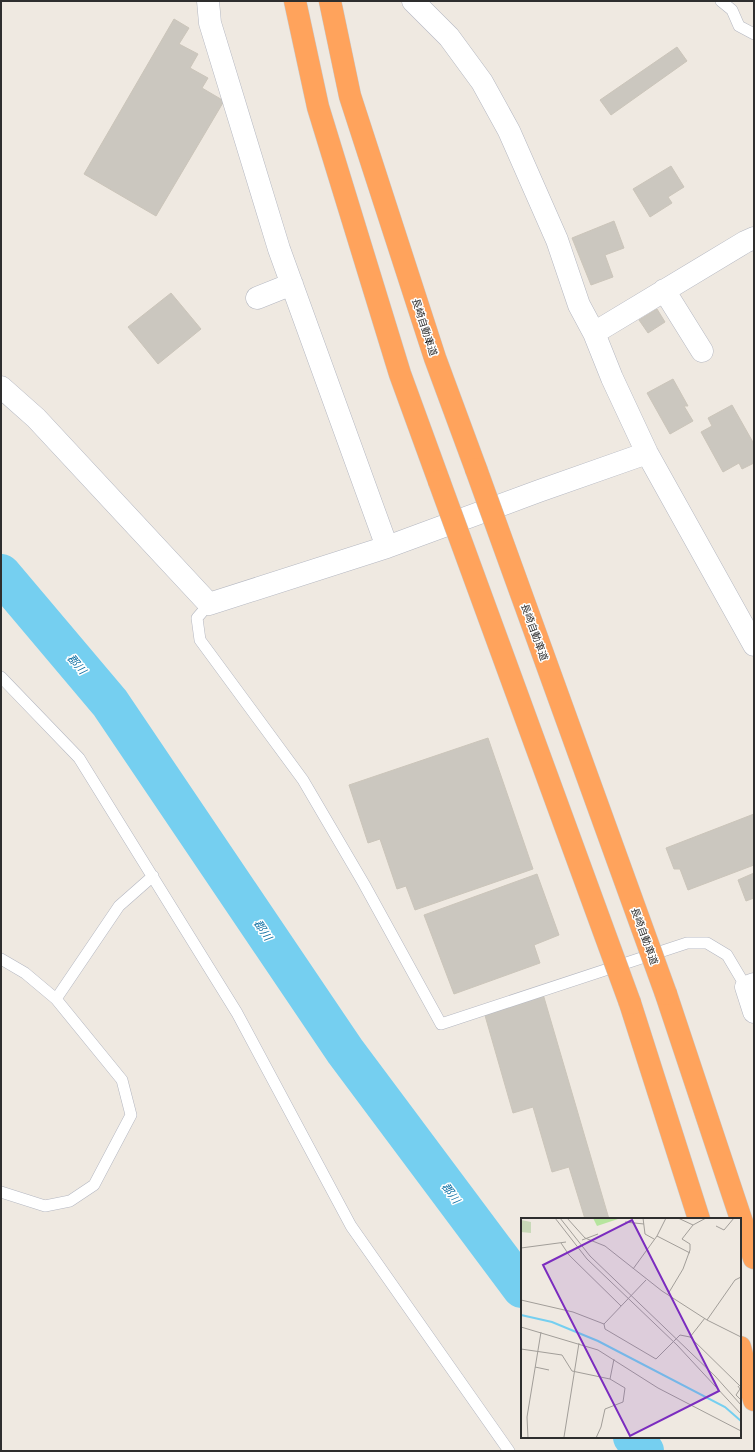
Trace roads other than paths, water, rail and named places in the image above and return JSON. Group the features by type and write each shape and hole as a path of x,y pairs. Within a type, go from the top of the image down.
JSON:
{"highway":[{"path":"295,1 318,107 400,374 490,624 630,1003 699,1218"},
{"name":"長崎自動車道","path":"330,1 350,96 436,358 666,994 741,1218"},
{"name":"長崎自動車道","path":"741,1219 754,1258"},
{"path":"741,1350 754,1400"}],"street":[{"path":"208,1 210,23 279,248 387,547"},
{"path":"413,1 449,37 482,82 509,131 557,240 579,305 594,333 612,378 647,453 748,621 754,645"},
{"path":"594,333 664,290 754,238"},
{"path":"257,298 292,284"},
{"path":"664,290 702,351"},
{"path":"1,387 36,418 209,604 387,547 647,453"},
{"path":"750,986 754,1012"}],"lane":[{"path":"721,1 732,10 739,26 754,34"},
{"path":"209,604 197,618 200,640 303,780 364,884 441,1024 687,943 706,943 727,955 750,986"},
{"path":"1,677 80,758 238,1013 351,1226 509,1451"},
{"path":"56,999 119,906 153,876"},
{"path":"1,959 25,973 56,999 122,1080 131,1116 94,1185 70,1201 45,1206 1,1192"}],"waterway":[{"name":"郡川","path":"1,574 110,703 345,1051 521,1287"},
{"name":"郡川","path":"634,1438 644,1451"}]}
